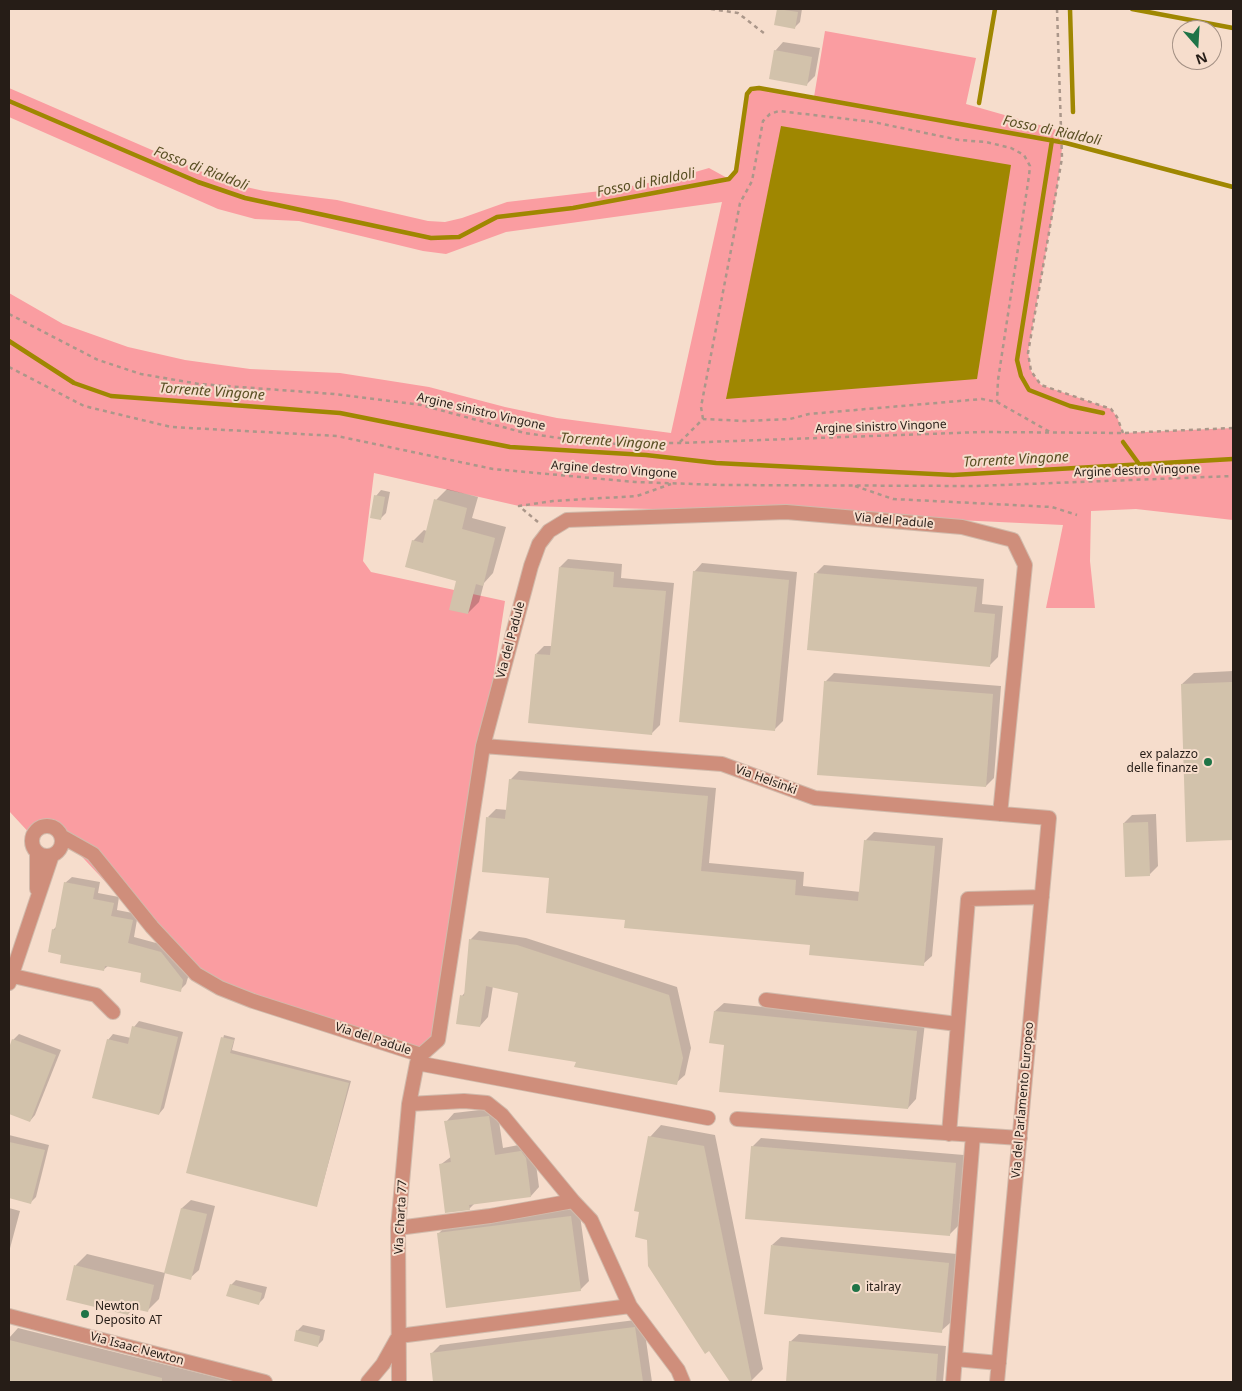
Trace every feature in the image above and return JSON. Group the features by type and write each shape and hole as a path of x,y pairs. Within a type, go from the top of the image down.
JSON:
{"street":[{"name":"Via del Padule","path":"37,905 37,852 32,841 35,833 40,828 54,828 61,836 93,854 152,927 196,974 220,988 253,1002 419,1059 438,1040 483,746 530,566 540,544 549,531 567,520 786,512 962,527 1013,540 1024,565 1000,814"},
{"name":"Via Helsinki","path":"483,746 722,764 815,798 1049,818"},
{"name":"Via del Parlamento Europeo","path":"997,1382 1049,818"},
{"name":"Via del Padule","path":"10,978 37,905 52,855 62,845 61,836"},
{"path":"37,852 44,856 52,855"},
{"path":"949,1134 968,899 1042,897"},
{"path":"10,978 96,994 113,1012"},
{"path":"766,1000 958,1024"},
{"name":"Via Charta 77","path":"399,1382 398,1228 409,1104 419,1059"},
{"path":"419,1059 708,1118"},
{"path":"409,1104 464,1100 487,1103 502,1115 591,1220 630,1306 678,1370 683,1382"},
{"path":"737,1119 1020,1138"},
{"path":"953,1382 972,1135"},
{"path":"398,1228 490,1216 573,1201"},
{"path":"368,1382 387,1359 399,1336 630,1306"},
{"name":"Via Isaac Newton","path":"9,1316 265,1382"},
{"path":"955,1359 999,1363"}],"path":[{"path":"711,9 738,13 765,34"},
{"path":"1057,9 1062,158 1028,352 1031,371 1040,384 1111,409 1118,417 1122,433"},
{"path":"703,419 701,407 740,203 752,181 763,121 770,114 779,111 873,122 958,140 986,142 1011,148 1024,155 1030,166 1029,176 998,380 997,402"},
{"name":"Argine sinistro Vingone","path":"9,314 98,360 141,374 199,384 334,394 421,405 525,434 600,444 982,432 1122,433 1233,428"},
{"name":"Argine destro Vingone","path":"9,367 84,406 171,427 337,436 493,469 634,482 976,486 1233,476"},
{"path":"679,443 703,419 745,421 790,419 810,414 982,399 997,402 1052,433"},
{"path":"549,531 519,506 553,501 637,496 672,483"},
{"path":"852,484 894,499 1052,507 1077,515"}],"shaded area":[{"path":"825,31 976,58 966,104 1064,132 1057,189 1028,352 1031,371 1041,385 1111,409 1117,417 1123,433 1233,428 1233,520 1136,509 1091,511 1090,561 1095,608 1046,608 1063,525 786,512 519,506 374,473 363,561 371,572 505,601 438,1040 421,1055 220,988 114,891 56,829 43,827 33,837 9,811 9,293 63,324 128,347 185,360 250,369 340,373 429,387 505,407 557,418 671,433 722,202 506,232 446,254 423,251 299,221 255,219 218,209 9,117 9,88 228,183 264,191 337,200 428,221 445,222 507,202 609,190 671,179 709,168 729,179 736,171 747,94 751,89 759,88 814,97"},
{"path":"781,126 1011,165 977,379 726,399"}],"building":[{"path":"777,9 798,12 795,29 774,25"},
{"path":"774,50 812,57 807,86 769,79"},
{"path":"374,495 385,497 381,520 370,518"},
{"path":"434,499 467,508 462,529 495,538 483,586 476,584 468,614 449,610 456,581 405,567 412,540 423,543"},
{"path":"559,567 614,572 613,587 666,591 652,735 528,723 535,654 550,655"},
{"path":"693,571 789,580 775,731 679,722"},
{"path":"814,573 977,587 974,612 995,614 990,667 807,650"},
{"path":"824,681 993,694 986,787 817,775"},
{"name":"ex palazzo delle finanze","path":"1233,682 1233,840 1186,842 1181,684"},
{"path":"509,779 708,796 701,871 796,880 795,895 858,901 864,840 935,846 924,966 809,955 810,945 624,928 625,920 546,913 549,878 482,872 486,817 505,819"},
{"path":"1148,822 1150,876 1125,877 1123,823"},
{"path":"64,882 95,888 93,899 114,903 111,916 133,920 128,943 161,952 183,980 181,992 140,982 141,973 105,966 104,971 60,963 61,955 48,952 52,929 55,930"},
{"path":"469,939 517,945 669,995 683,1058 677,1085 574,1067 576,1062 508,1051 518,993 486,986 480,1027 456,1024 460,995 464,996"},
{"path":"714,1011 917,1031 908,1109 719,1092 724,1045 709,1043"},
{"path":"132,1026 178,1037 159,1115 92,1098 107,1039 128,1044"},
{"path":"221,1037 234,1040 230,1053 349,1083 317,1207 186,1173"},
{"path":"12,1039 56,1055 30,1122 9,1114 9,1048"},
{"path":"489,1116 495,1155 521,1151 526,1158 531,1197 469,1205 470,1210 445,1213 439,1164 451,1162 444,1121"},
{"path":"648,1136 704,1146 752,1382 730,1382 709,1351 705,1354 648,1266 647,1240 635,1237 639,1212 634,1211"},
{"path":"9,1142 45,1150 31,1204 9,1198"},
{"path":"751,1146 956,1163 950,1236 745,1219"},
{"path":"181,1208 207,1214 191,1280 164,1273"},
{"path":"571,1216 581,1291 446,1308 437,1233"},
{"name":"italray","path":"771,1245 949,1263 942,1333 764,1314"},
{"path":"74,1265 154,1285 148,1312 130,1308 128,1315 66,1300"},
{"path":"230,1284 262,1293 259,1305 226,1296"},
{"path":"635,1327 643,1382 433,1382 430,1353"},
{"path":"296,1330 320,1336 318,1347 294,1341"},
{"path":"9,1340 162,1378 162,1382 9,1382"},
{"path":"789,1341 938,1354 936,1382 786,1382"}],"waterway":[{"path":"979,103 995,9"},
{"path":"1070,9 1073,112"},
{"path":"1132,9 1233,28"},
{"name":"Fosso di Rialdoli","path":"9,101 198,182 245,198 431,238 459,237 497,217 573,208 729,179 736,171 747,94 751,89 759,88 1066,143 1233,187"},
{"path":"1052,140 1017,360 1021,376 1029,390 1070,406 1103,413"},
{"name":"Torrente Vingone","path":"9,341 74,383 111,396 340,413 510,447 646,455 716,463 953,475 1233,459"},
{"path":"1123,442 1139,464"}],"place":[{"name":"ex palazzo delle finanze","path":"1208,762"},
{"name":"italray","path":"856,1288"},
{"name":"Newton Deposito AT","path":"85,1314"}]}
